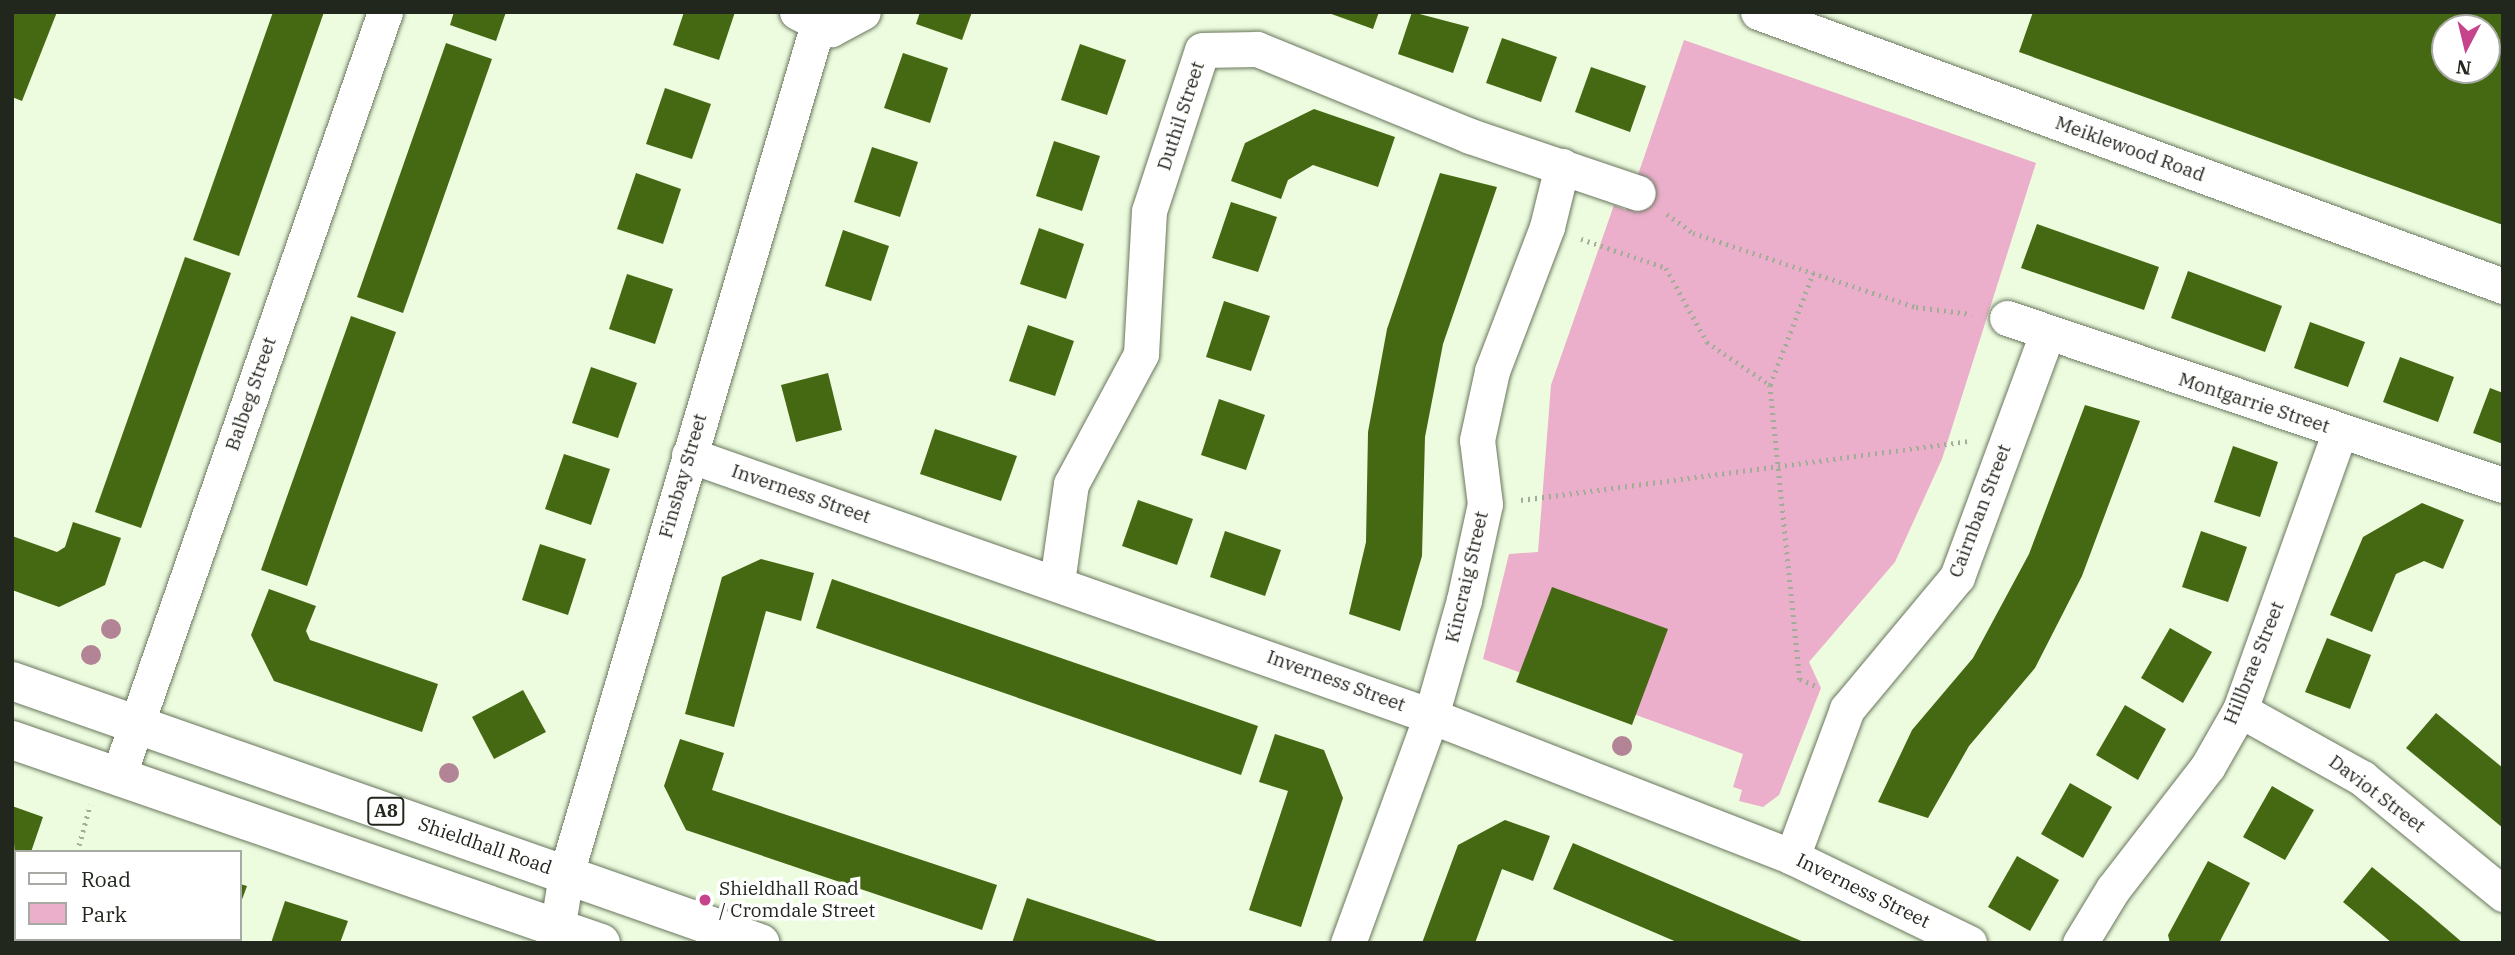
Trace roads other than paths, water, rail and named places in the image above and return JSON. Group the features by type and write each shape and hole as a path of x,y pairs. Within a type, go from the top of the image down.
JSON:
{"main road":[{"name":"Shieldhall Road","path":"12,681 760,943"},
{"path":"12,740 557,935 601,943"}],"street":[{"name":"Balbeg Street","path":"118,777 385,12"},
{"name":"Finsbay Street","path":"557,935 566,874 689,455 807,20 845,27 863,12"},
{"name":"Meiklewood Road","path":"1758,12 2503,286"},
{"name":"Duthil Street","path":"1057,582 1071,484 1141,354 1149,211 1202,50 1257,49 1471,136 1638,193"},
{"name":"Kincraig Street","path":"1348,943 1431,716 1485,504 1477,440 1492,371 1547,227 1562,166"},
{"name":"Montgarrie Street","path":"2007,317 2047,334 2503,485"},
{"name":"Cairnban Street","path":"1793,857 1851,702 1957,577 2047,334"},
{"name":"Hillbrae Street","path":"2080,943 2113,888 2207,766 2240,710 2340,431"},
{"name":"Inverness Street","path":"689,455 1057,582 1431,716 1793,857 1969,943"},
{"name":"Daviot Street","path":"2240,710 2362,778 2503,894"}],"place":[{"name":"Shieldhall Road / Cromdale Street","path":"705,900"}]}
